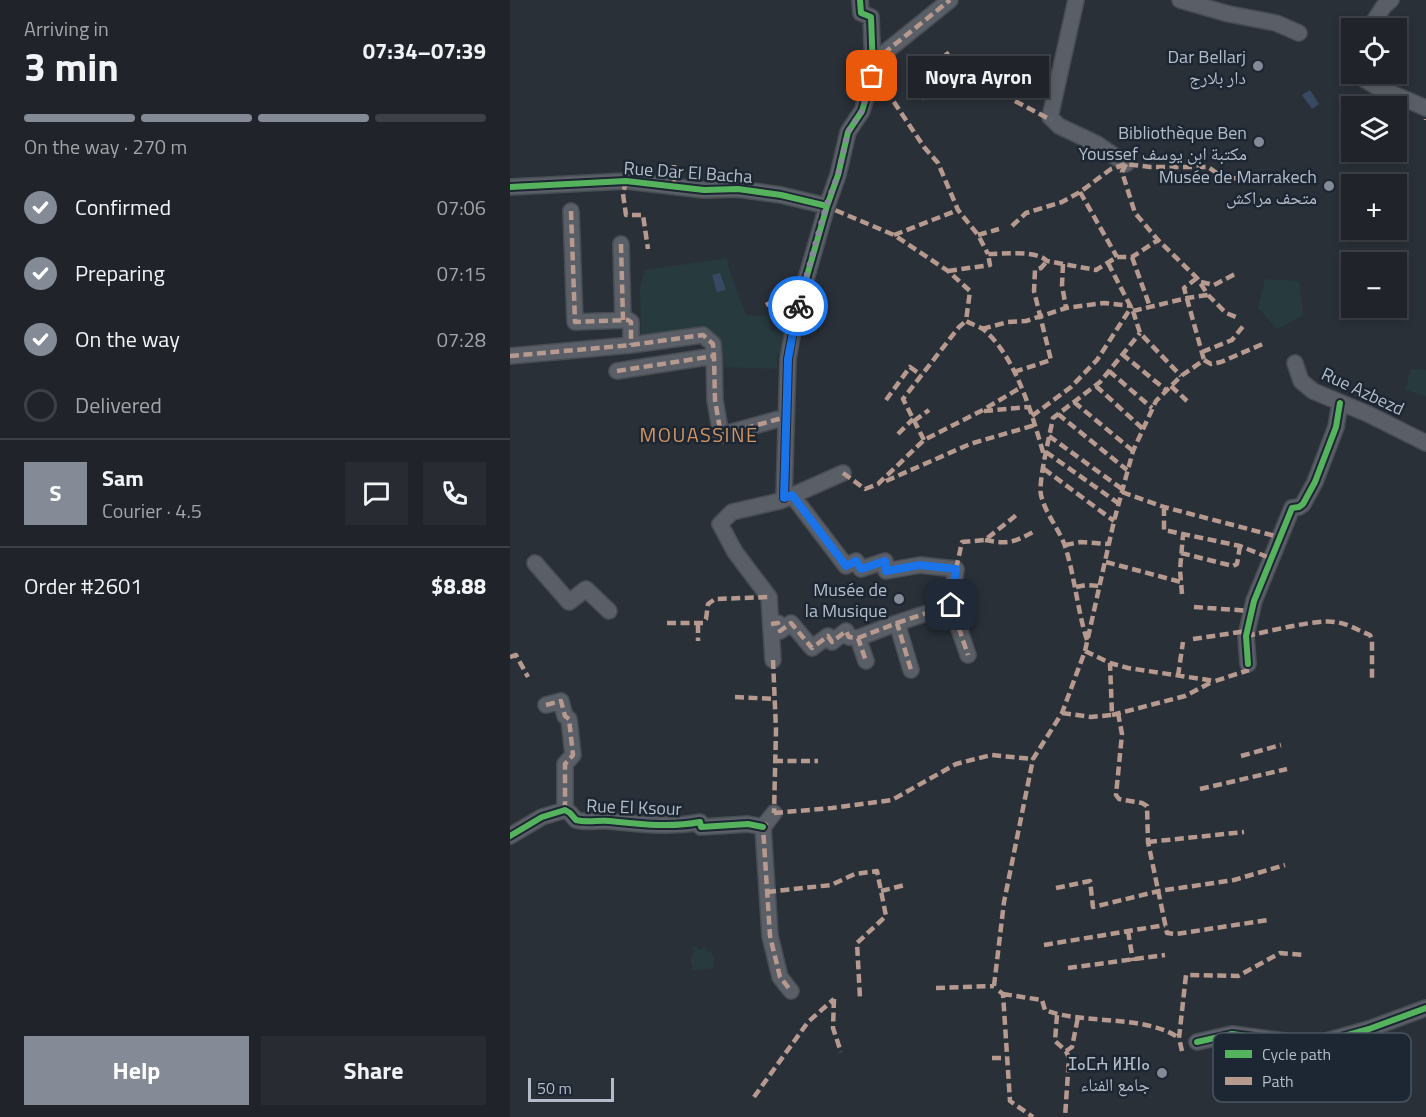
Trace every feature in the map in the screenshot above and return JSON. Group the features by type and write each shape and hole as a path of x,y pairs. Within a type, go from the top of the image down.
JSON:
{"street":[{"path":"860,0 861,13 871,17 873,70 864,105 848,132 838,175 826,206 796,314 788,359 786,417 788,497 846,566 856,561 861,569 885,561 886,571 920,565 956,569 951,605 968,655"},
{"path":"873,62 950,0"},
{"path":"1076,0 1051,106 1051,120 1097,144 1126,164"},
{"path":"1180,0 1229,14 1276,23 1299,33"},
{"path":"1376,18 1391,0"},
{"path":"1372,84 1426,108"},
{"name":"Rue Dar El Bacha","path":"510,187 626,181 684,188 738,189 781,195 826,206"},
{"path":"571,211 574,322 623,320 631,322 631,345"},
{"path":"621,244 623,320"},
{"path":"510,356 631,345 703,335 713,344 715,400 721,435 786,417"},
{"path":"618,371 714,356"},
{"name":"Rue Azbezd","path":"1295,363 1305,385 1313,392 1368,414 1426,443"},
{"path":"1248,664 1246,636 1254,601 1292,508 1303,504 1315,482 1336,427 1340,403"},
{"path":"773,660 769,597 735,552 720,524 732,512 788,497 843,473"},
{"path":"535,563 568,602 586,589 609,611"},
{"path":"771,624 778,622 780,631 791,624 812,648 828,636 832,642 846,631 849,637 858,638 951,605"},
{"path":"897,623 911,670"},
{"path":"858,638 866,661"},
{"path":"546,705 561,700 565,716 569,719 573,755 565,764 565,810"},
{"name":"Rue El Ksour","path":"510,836 542,817 565,810 576,820 582,822 675,825 700,822 701,827 748,824 763,827"},
{"path":"774,813 763,827 770,936 780,977 791,991"},
{"path":"1357,1033 1426,1008"},
{"path":"1197,1042 1213,1038"}],"green space":[{"path":"727,258 746,315 768,316 770,331 785,332 784,354 777,354 777,369 718,367 714,341 641,339 640,287 645,270"},
{"path":"1265,279 1299,281 1303,315 1277,329 1258,308"},
{"path":"1411,369 1426,370 1426,396 1405,390"},
{"path":"695,946 700,950 705,947 708,952 711,952 714,958 714,968 693,971 690,957 695,952 691,947"}],"water":[{"path":"1310,90 1319,104 1312,109 1302,95"},
{"path":"720,273 726,290 717,292 712,275"}],"marked path":[{"path":"873,62 950,0"},
{"path":"911,86 923,98 960,74 946,52"},
{"path":"873,70 881,73 884,87 924,147 938,163 958,210 978,235 988,254"},
{"path":"1015,101 1051,120"},
{"path":"1126,164 1122,172 1135,213 1158,240 1197,278 1208,295 1226,313 1236,317"},
{"path":"1012,226 1026,213 1062,202 1111,169 1126,164 1150,167 1208,167 1224,178 1270,179"},
{"path":"674,165 674,188"},
{"path":"626,181 623,194 626,215 643,215 648,249"},
{"path":"1080,192 1117,257"},
{"path":"823,205 894,235 948,271 970,291 966,321 983,329 1005,355 1022,389 1045,459"},
{"path":"894,235 958,210"},
{"path":"571,211 575,322 628,320 631,322 631,345"},
{"path":"978,235 999,229"},
{"path":"948,271 990,265 988,254 1011,253 1036,255 1047,261 1096,270 1117,257 1132,257 1158,240"},
{"path":"621,244 623,320"},
{"path":"1132,257 1150,307"},
{"path":"1014,372 1051,360 1034,291 1035,270 1041,268 1047,261"},
{"path":"1108,263 1133,311 1208,295"},
{"path":"1063,264 1062,285 1066,308"},
{"path":"1201,282 1214,285 1235,274"},
{"path":"1197,278 1184,288 1204,360"},
{"path":"766,305 784,296 802,296"},
{"path":"982,329 1008,322 1026,321 1066,308 1104,303 1132,306"},
{"path":"1032,416 1071,387 1097,360 1132,306"},
{"path":"1133,311 1140,333 1181,376"},
{"path":"924,440 903,399 966,321"},
{"path":"1202,352 1232,340 1244,325"},
{"path":"1087,640 1065,546 1041,495 1043,469 1053,418 1100,382 1140,333"},
{"path":"510,356 631,345 703,335 713,344 714,356"},
{"path":"1204,360 1211,364 1221,362 1265,343"},
{"path":"1122,354 1166,390"},
{"path":"617,371 714,356 715,400 721,435 786,417"},
{"path":"994,986 1004,902 1033,759 1062,713 1085,651 1114,521 1133,451 1156,401 1181,376 1204,360"},
{"path":"886,400 910,367 921,375"},
{"path":"1109,371 1152,408"},
{"path":"1096,386 1143,429"},
{"path":"1171,386 1187,401"},
{"path":"843,473 865,489 878,484 924,440 1020,388"},
{"path":"1074,402 1133,451"},
{"path":"984,411 1028,407"},
{"path":"914,421 929,410"},
{"path":"1058,414 1127,470"},
{"path":"898,434 913,419"},
{"path":"886,481 970,444 1035,425"},
{"path":"1049,436 1122,489"},
{"path":"1046,452 1118,503"},
{"path":"1044,469 1114,521"},
{"path":"1122,492 1164,507 1279,537"},
{"path":"792,495 846,566 856,561 861,569 885,561 886,571 920,565 956,569 951,605"},
{"path":"1164,507 1164,530 1240,546 1270,558"},
{"path":"956,569 962,542 985,540 1019,513"},
{"path":"985,540 1010,542 1033,532"},
{"path":"1182,594 1180,570 1183,535"},
{"path":"1065,545 1081,542 1109,544"},
{"path":"1181,553 1233,566 1237,564 1240,546"},
{"path":"1106,562 1181,582"},
{"path":"1076,587 1100,586"},
{"path":"667,623 703,623 706,619 708,604 715,599 769,597"},
{"path":"897,623 951,605 968,655"},
{"path":"1194,607 1251,611"},
{"path":"1246,636 1316,622 1348,625 1370,635 1372,682"},
{"path":"771,624 778,623 780,631 791,623 812,648 828,636 832,642 846,631 849,637 858,638 866,661"},
{"path":"858,638 897,623 911,670"},
{"path":"698,624 698,641"},
{"path":"1193,639 1247,631"},
{"path":"1178,676 1183,642"},
{"path":"1085,651 1110,663 1128,668 1215,681 1249,670"},
{"path":"510,657 516,655 528,677"},
{"path":"773,660 776,730 774,813"},
{"path":"1062,713 1091,717 1112,715 1110,663"},
{"path":"1112,715 1185,696 1214,681"},
{"path":"735,697 775,699"},
{"path":"546,705 561,701 565,716 569,719 573,755 565,764 565,810"},
{"path":"1118,713 1122,734 1116,795 1119,799 1147,806 1148,842 1167,933 1176,934 1268,920"},
{"path":"1241,756 1281,745"},
{"path":"774,813 892,800 956,764 991,755 1033,759"},
{"path":"774,761 818,761"},
{"path":"1200,789 1287,769"},
{"path":"767,823 763,827 770,936 780,977 791,991"},
{"path":"1148,842 1244,832"},
{"path":"1056,888 1090,881 1093,907 1159,891 1234,880 1285,865"},
{"path":"767,892 831,885 855,874 877,871 886,916 857,943 860,998"},
{"path":"881,891 905,885"},
{"path":"1044,945 1165,925"},
{"path":"1128,931 1133,961"},
{"path":"1182,1051 1179,1038 1186,975 1238,976 1280,953 1303,955"},
{"path":"1068,968 1165,955"},
{"path":"936,988 994,986"},
{"path":"999,991 1003,994 1010,1101 1033,1117"},
{"path":"1003,994 1042,1000 1045,1010 1060,1015 1149,1026 1179,1038"},
{"path":"834,999 833,1028 841,1052"},
{"path":"754,1097 808,1022 834,999"},
{"path":"1057,1015 1055,1041 1066,1051 1069,1058 1065,1117"},
{"path":"1066,1051 1072,1047 1078,1017"},
{"path":"992,1058 1006,1058"}],"cycle path":[{"path":"784,498 788,359 796,314 838,175 848,132 862,111 873,70 871,17 861,13 860,0"},
{"path":"510,187 626,181 704,190 738,189 781,195 827,206"},
{"path":"1248,664 1246,636 1254,601 1292,508 1303,504 1315,482 1336,427 1340,403"},
{"path":"510,836 542,817 565,810 576,820 584,821 666,825 700,822 701,827 748,824 763,827"},
{"path":"1355,1033 1426,1008"},
{"path":"1197,1042 1213,1038"}],"way so far":[{"path":"798,306 818,242 826,206 838,175 848,132 851,124 862,111 872,76"}],"place":[{"name":"Dar Bellarj دار بلارج","path":"1258,66"},
{"name":"Noyra Ayron","path":"872,76"},
{"name":"Bibliothèque Ben Youssef مكتبة ابن يوسف","path":"1259,142"},
{"name":"Musée de Marrakech متحف مراكش","path":"1329,186"},
{"name":"Musée de la Musique","path":"899,599"},
{"name":"ⵊⴰⵎⵄ ⵍⴼⵏⴰ جامع الفناء","path":"1162,1073"}],"district":[{"name":"MOUASSINE","path":"699,434"}],"route":[{"path":"798,306 788,359 784,498 792,495 846,566 856,561 861,569 885,561 886,571 920,565 956,569 951,605"}]}
